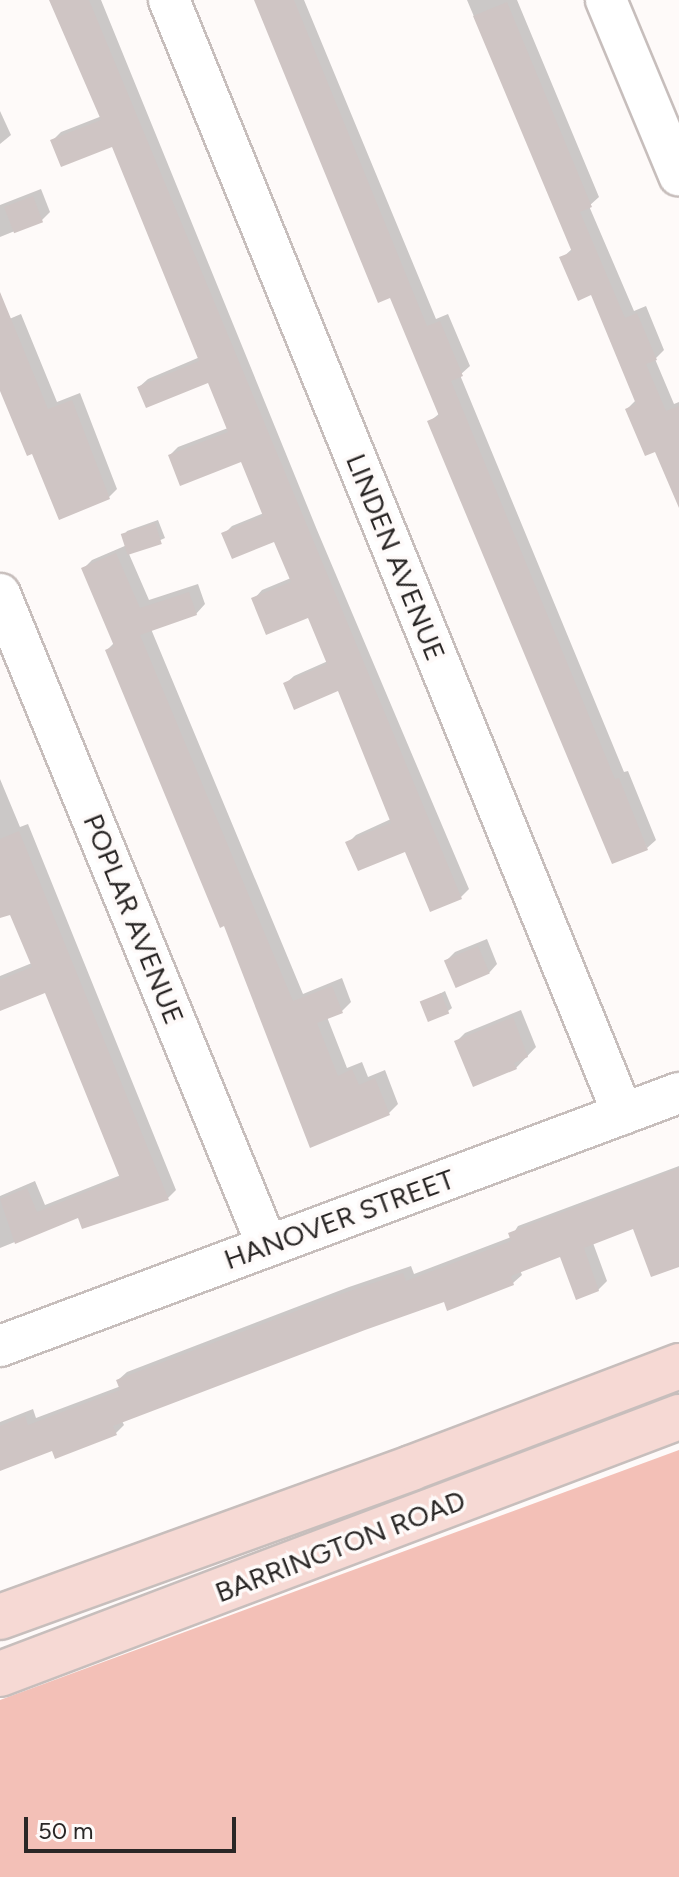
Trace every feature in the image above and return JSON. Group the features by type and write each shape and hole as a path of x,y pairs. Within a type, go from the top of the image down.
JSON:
{"main road":[{"name":"BARRINGTON ROAD","path":"0,1617 411,1468 679,1366"},
{"name":"BARRINGTON ROAD","path":"0,1674 679,1417"}],"street":[{"name":"LINDEN AVENUE","path":"169,0 623,1114"},
{"path":"606,0 679,175"},
{"name":"POPLAR AVENUE","path":"0,594 267,1245"},
{"name":"HANOVER STREET","path":"0,1346 679,1093"}],"shaded area":[{"path":"679,1450 679,1877 0,1877 0,1700"}],"building":[{"path":"49,0 89,0 462,899 430,912 405,852 358,871 345,842 391,823 338,691 294,710 283,683 327,664 308,618 266,635 251,598 291,582 274,542 232,559 221,533 263,516 241,462 180,486 168,455 228,432 208,383 146,408 137,387 199,361 112,147 61,167 50,140 101,120"},
{"path":"254,0 294,0 427,326 440,321 463,376 451,381 615,779 619,778 648,850 612,864 427,421 439,416 390,298 378,303"},
{"path":"507,2 592,207 580,212 625,318 637,313 657,360 646,364 666,411 679,406 679,508 655,452 645,456 625,409 636,404 591,295 578,301 559,257 572,252 473,16"},
{"path":"33,196 43,222 14,233 4,207"},
{"path":"0,292 48,409 72,400 110,499 59,520 32,454 27,456 0,391"},
{"path":"155,523 162,544 128,555 121,534"},
{"path":"116,553 140,608 189,592 197,615 140,635 293,1001 332,986 343,1013 317,1023 338,1076 352,1069 359,1085 375,1078 390,1115 310,1148 224,926 220,928 105,650 114,646 81,568"},
{"path":"19,831 169,1200 82,1229 78,1218 15,1244 0,1199 27,1188 37,1212 120,1178 45,993 0,1011 0,980 32,967 10,915 0,918 0,839"},
{"path":"478,946 490,974 456,988 444,960"},
{"path":"441,993 449,1013 428,1022 420,1002"},
{"path":"513,1017 528,1057 514,1063 517,1069 473,1087 454,1041"},
{"path":"679,1168 679,1267 651,1277 633,1229 584,1248 599,1291 576,1300 560,1257 511,1276 514,1285 447,1311 444,1302 365,1330 113,1426 117,1435 55,1459 52,1451 0,1471 0,1426 25,1416 28,1425 120,1390 116,1380 338,1295 403,1273 406,1281 511,1241 508,1233"}]}
